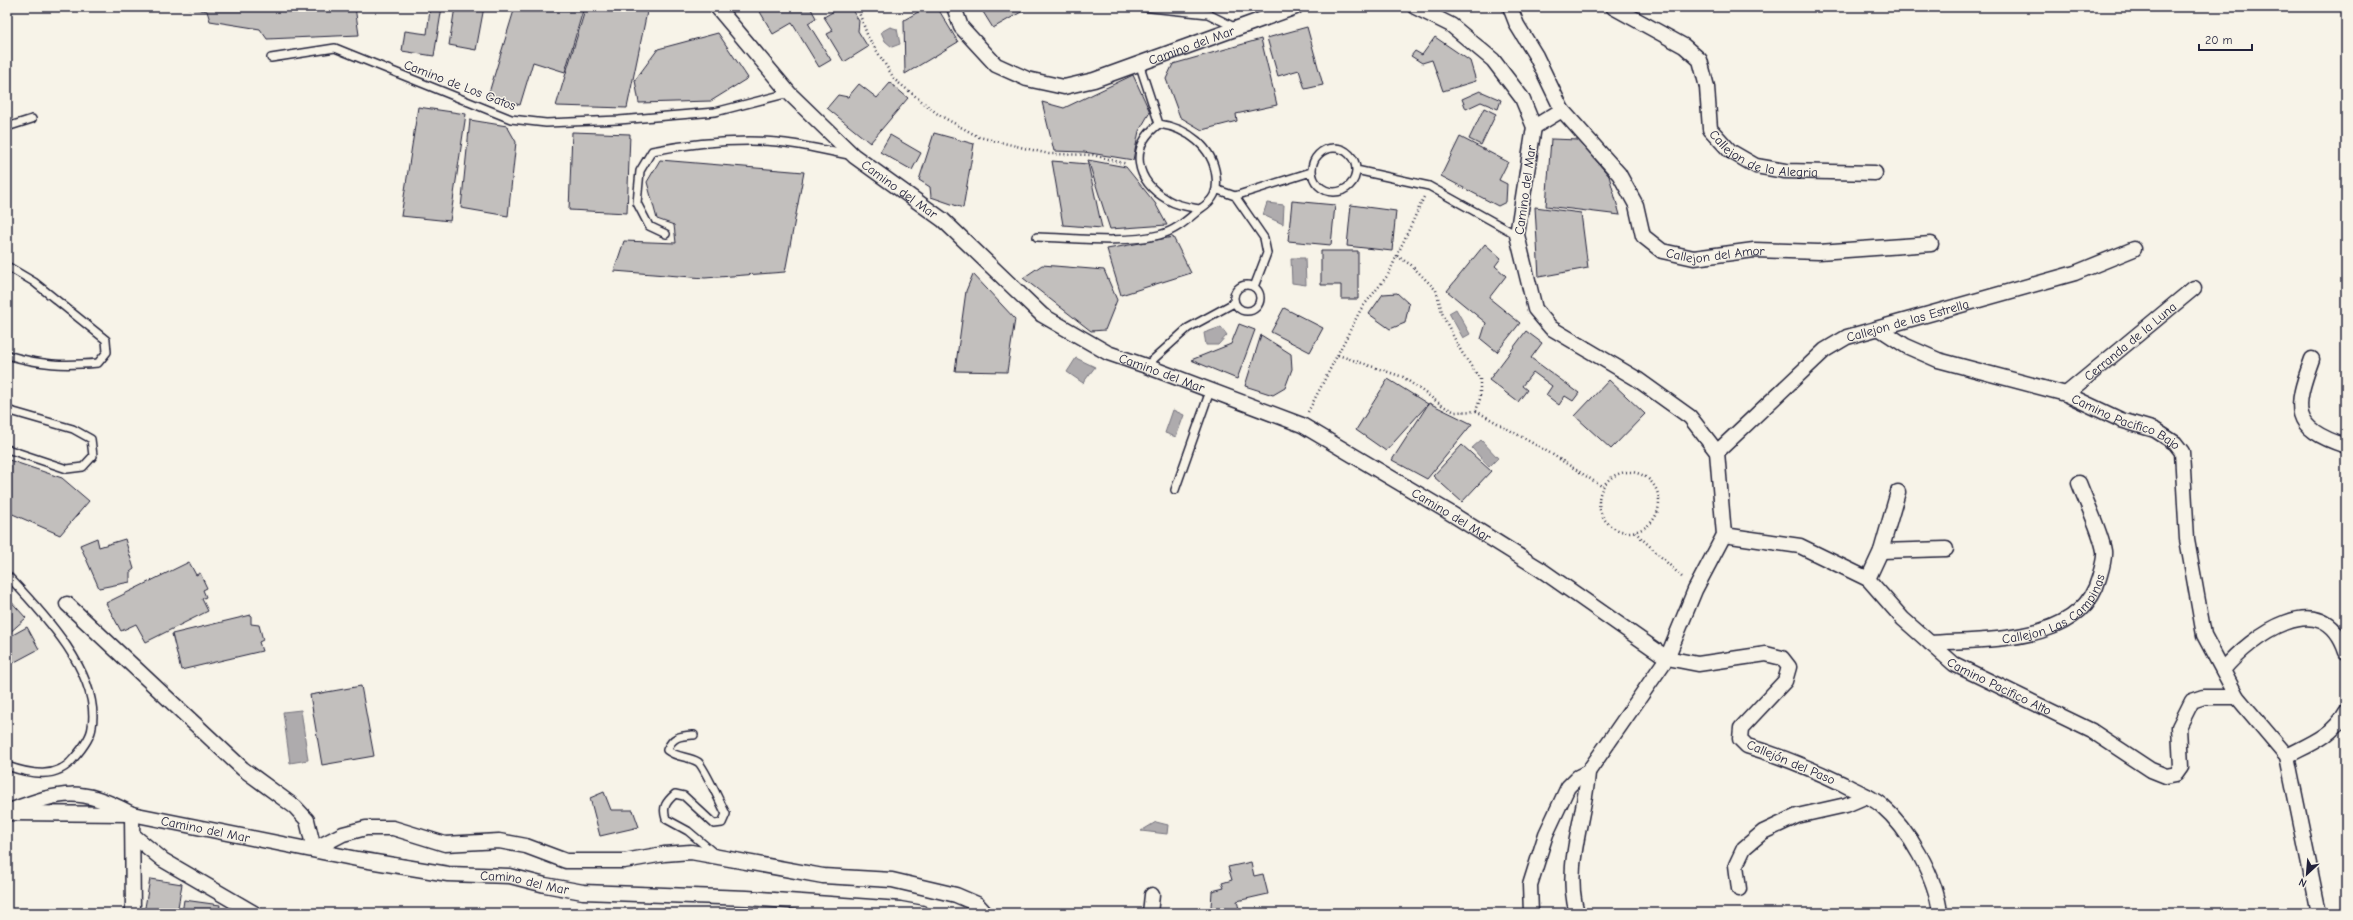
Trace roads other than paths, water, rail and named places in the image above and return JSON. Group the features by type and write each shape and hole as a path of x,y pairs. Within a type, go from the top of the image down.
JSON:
{"street":[{"name":"Camino del Mar","path":"717,7 789,93 854,156 944,220 1042,315 1108,353 1302,425 1447,511 1540,569 1667,658"},
{"name":"Camino del Mar","path":"954,7 961,27 996,65 1027,79 1064,87 1094,80 1139,62 1296,7"},
{"name":"Camino del Mar","path":"1415,7 1451,25 1493,60 1522,98 1534,127 1517,235 1535,309 1551,328 1637,379 1690,417 1717,452"},
{"path":"1510,7 1517,25 1536,56 1562,110 1534,127"},
{"name":"Callejon de la Alegria","path":"1613,7 1684,46 1700,60 1707,87 1710,129 1730,151 1756,166 1785,171 1875,173"},
{"name":"Callejon del Amor","path":"1562,110 1619,174 1636,205 1643,236 1662,251 1694,258 1754,250 1819,252 1931,244"},
{"name":"Callejon de las Estrella","path":"1717,452 1824,350 1847,337 1880,329 2075,273 2134,249"},
{"name":"Cerranda de la Luna","path":"2066,394 2194,288"},
{"name":"Camino Pacifico Bajo","path":"1880,329 1906,346 1938,360 2066,394 2121,420 2155,430 2175,443 2182,452 2186,521 2198,605 2204,635 2237,697 2287,756"},
{"path":"2312,359 2300,395 2303,418 2313,432 2346,446"},
{"path":"1531,913 1530,885 1546,834 1568,787 1588,772 1667,658 1695,590 1724,535 1717,452"},
{"name":"Callejon Las Campinas","path":"1930,643 2024,635 2064,622 2084,607 2096,590 2104,552 2079,483"},
{"path":"1868,579 1881,551 1898,492"},
{"name":"Camino Pacifico Alto","path":"1724,535 1800,546 1868,579 1903,619 1954,664 2092,731 2151,770 2166,776 2176,774 2181,766 2179,727 2192,701 2204,697 2237,697"},
{"path":"1881,551 1946,549"},
{"path":"67,604 238,764 295,807 306,820 314,850 343,834 366,828 393,828 445,844 499,841 520,845 566,861 624,861 664,854 691,852 717,855 772,868 823,876 892,880 956,895 977,904 985,913"},
{"path":"2223,670 2233,658 2276,626 2296,618 2316,619 2328,625 2338,635 2346,652"},
{"name":"Callejón del Paso","path":"1667,658 1698,664 1766,654 1782,658 1789,667 1785,681 1741,728 1740,739 1747,746 1812,769 1867,796 1881,806 1901,828 1934,881 1940,913"},
{"path":"2319,913 2287,756 2332,732 2340,723 2346,712"},
{"path":"1577,913 1571,894 1574,853 1587,791 1588,772"},
{"name":"Camino del Mar","path":"7,812 37,800 68,794 90,795 108,801 132,814"},
{"path":"1739,889 1736,865 1744,848 1763,832 1797,816 1846,805 1867,796"},
{"name":"Camino del Mar","path":"7,812 132,814 357,860 448,874 510,876 545,885 583,892 748,898 900,909 922,913"},
{"path":"132,814 134,836 133,913"},
{"path":"134,836 163,860 254,913"},
{"path":"1150,913 1152,895"}],"lane":[{"path":"1141,7 1208,14 1236,28"},
{"name":"Camino de Los Gatos","path":"270,58 335,48 511,119 546,123 619,120 715,112 789,93"},
{"path":"1139,62 1159,124"},
{"path":"7,127 32,119"},
{"path":"1037,237 1120,238 1160,235 1180,226 1211,202 1218,190 1215,164 1203,147 1186,132 1173,126 1159,124 1147,133 1140,146 1138,157 1142,171 1148,183 1167,200 1180,205 1200,209"},
{"path":"666,234 649,226 637,203 640,171 652,151 730,141 772,142 854,156"},
{"path":"1333,148 1340,149 1352,157 1356,170 1351,184 1339,192 1331,192 1318,186 1311,172 1315,158 1320,153 1333,148"},
{"path":"1356,170 1429,186 1517,235"},
{"path":"1235,196 1311,172"},
{"path":"1218,190 1235,196 1264,238 1267,253 1254,287 1260,299 1259,303 1254,310 1240,310 1234,303 1234,295 1238,288 1246,285 1254,287"},
{"path":"7,266 34,282 106,340 106,352 98,363 64,366 29,361 7,355"},
{"path":"1146,366 1188,328 1234,303"},
{"path":"1175,490 1210,392"},
{"path":"7,410 73,429 91,439 93,456 83,467 67,469 7,449"},
{"path":"7,575 29,598 64,641 83,675 92,702 92,728 83,746 70,763 53,773 36,774 7,766"},
{"path":"694,735 677,736 671,741 667,750 674,756 691,759 700,763 726,814 725,819 722,823 714,824 684,796 675,794 667,801 663,810 666,819 688,831 717,855"}]}
